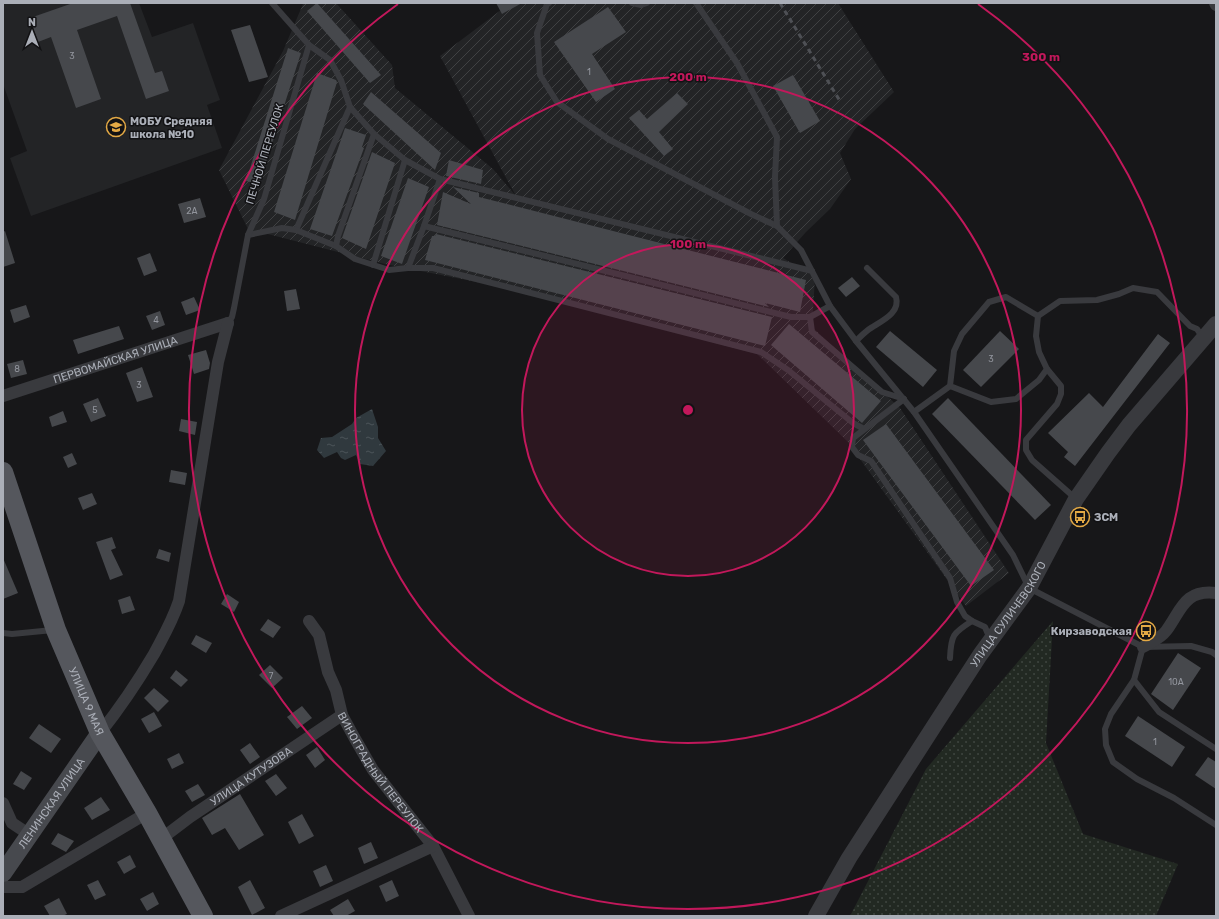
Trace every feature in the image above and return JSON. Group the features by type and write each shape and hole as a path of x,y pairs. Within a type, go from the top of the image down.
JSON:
{"main road":[{"name":"УЛИЦА 9 МАЯ","path":"3,472 56,630 100,733 147,813 203,916"},
{"name":"ЛЕНИНСКАЯ УЛИЦА","path":"3,873 100,733"}],"street":[{"name":"ПЕРВОМАЙСКАЯ УЛИЦА","path":"3,396 228,323"},
{"path":"100,733 116,714 144,671 173,620 179,601 218,362 228,323"},
{"name":"УЛИЦА СУЛИЧЕВСКОГО","path":"816,916 849,858 960,686 1029,588 1076,499 1129,425 1204,340 1216,324"},
{"path":"1143,647 1166,632 1185,602 1191,597 1201,594 1216,593"},
{"name":"ВИНОГРАДНЫЙ ПЕРЕУЛОК","path":"309,621 319,635 328,672 336,690 342,715 373,770 433,846 469,916"},
{"name":"УЛИЦА КУТУЗОВА","path":"161,838 342,715"},
{"path":"3,803 12,823 30,835"},
{"path":"3,887 22,887 147,813"},
{"path":"280,916 433,846"}],"lane":[{"path":"272,3 309,46 330,60 341,80 350,107 374,134 405,160 440,179 812,271"},
{"path":"549,3 547,4 537,33 540,75 557,102 608,139 751,214 778,226 801,250 830,306 856,341 914,412 1013,555 1029,588 1143,647 1191,646 1212,652 1216,655"},
{"path":"632,3 641,5 647,3"},
{"path":"696,3 737,63 778,137 775,177 778,226"},
{"name":"ПЕЧНОЙ ПЕРЕУЛОК","path":"228,323 232,317 248,235 264,200 309,46"},
{"path":"296,230 350,107"},
{"path":"336,246 338,236 374,134"},
{"path":"373,265 405,160"},
{"path":"408,268 440,179"},
{"path":"424,226 791,317 810,317 830,306"},
{"path":"248,235 282,228 296,230 336,246 355,259 389,270 433,268 761,352 788,370 853,423 864,429"},
{"path":"856,341 867,330 892,314 898,302 896,297 867,268"},
{"path":"1038,316 1060,301 1097,300 1119,294 1133,288 1157,292 1190,326 1197,328 1204,340"},
{"path":"914,412 950,386 954,350 959,339 989,302 1006,297 1038,316"},
{"path":"1038,316 1036,336 1039,352 1047,369 1061,386 1061,394 1057,404 1026,440 1026,450 1032,460 1076,499"},
{"path":"810,317 812,332 882,392 904,399"},
{"path":"950,386 991,402 1016,400 1039,380 1047,369"},
{"path":"904,399 853,438 852,447 858,455 871,461 950,578 957,602 965,616 985,627 991,641"},
{"path":"950,658 951,641 959,629 972,621"},
{"path":"3,633 12,634 56,630"},
{"path":"1143,647 1134,680 1111,714 1105,729 1106,745 1113,762 1137,779 1174,798 1216,825"},
{"path":"1134,680 1159,712 1216,749"}],"shaded area":[{"name":"МОБУ Средняя школа №10","path":"3,3 139,3 152,37 193,23 220,100 207,105 222,148 31,216 10,158 27,151 3,84"},
{"path":"336,3 392,65 395,88 493,169 516,196 440,56 501,10 497,3 838,3 894,92 855,129 840,153 851,179 830,209 806,232 783,258 815,277 812,327 900,408 1009,573 966,606 847,441 757,354 517,290 385,264 248,229 219,170 283,51 303,4"},
{"path":"1053,621 1046,743 1083,834 1178,864 1156,916 850,916 926,769"}],"water":[{"path":"372,409 378,427 378,438 386,451 373,466 360,464 356,455 345,460 341,458 337,452 324,458 317,450 321,438 332,437 352,424 356,418"}],"building":[{"path":"73,3 130,3 155,73 162,71 169,91 146,99 117,16 77,30 101,99 76,108 51,37 38,42 30,18"},
{"path":"317,3 381,75 370,83 307,11"},
{"path":"496,3 522,3 502,14"},
{"path":"608,7 626,32 592,54 615,89 596,102 554,42"},
{"path":"250,25 268,77 249,82 231,30"},
{"path":"288,48 301,53 259,184 246,181"},
{"path":"317,73 336,80 337,82 295,220 274,212"},
{"path":"793,75 820,121 800,133 773,86"},
{"path":"371,92 441,153 435,170 363,104"},
{"path":"677,93 688,104 659,132 673,149 664,156 629,118 639,110 647,119"},
{"path":"345,128 366,135 362,147 364,148 332,236 310,229"},
{"path":"372,152 395,163 366,249 342,238"},
{"path":"449,160 483,170 481,184 446,176"},
{"path":"408,178 429,187 402,264 381,256"},
{"path":"453,187 479,193 479,197 806,280 800,312 765,303 769,307 437,225 443,192 471,204"},
{"path":"200,198 206,217 184,223 178,204"},
{"path":"5,231 15,263 3,267 3,232"},
{"path":"436,234 772,317 765,346 425,260 432,236 435,236"},
{"path":"150,253 157,271 144,276 137,258"},
{"path":"852,277 860,286 846,297 838,288"},
{"path":"296,289 300,309 287,311 284,291"},
{"path":"194,297 200,310 186,315 181,302"},
{"path":"26,305 30,317 14,323 10,310"},
{"path":"160,311 165,325 152,330 146,316"},
{"path":"789,324 881,401 862,423 771,345"},
{"path":"119,326 124,339 78,354 73,340"},
{"path":"890,331 937,370 923,387 876,347"},
{"path":"1000,331 1019,349 981,387 963,370"},
{"path":"1158,334 1170,343 1075,466 1064,457 1068,452 1048,433 1089,393 1103,407"},
{"path":"206,350 210,363 209,369 194,374 188,355"},
{"path":"23,360 27,374 11,378 7,364"},
{"path":"142,367 153,397 137,402 126,373"},
{"path":"98,398 106,416 91,422 83,404"},
{"path":"948,398 1051,505 1035,520 932,414"},
{"path":"63,411 67,422 52,427 49,417"},
{"path":"181,419 197,422 195,435 179,431"},
{"path":"886,424 994,570 971,586 863,440"},
{"path":"72,453 77,464 68,468 63,457"},
{"path":"171,470 187,473 185,485 169,482"},
{"path":"92,493 97,504 83,510 78,498"},
{"path":"112,537 116,548 111,550 123,575 110,580 96,542"},
{"path":"159,549 171,553 169,562 156,558"},
{"path":"3,558 18,593 3,599"},
{"path":"227,594 239,602 234,612 221,604"},
{"path":"130,596 135,610 122,614 118,600"},
{"path":"268,619 281,627 273,638 260,630"},
{"path":"196,635 212,643 206,653 191,644"},
{"path":"1178,653 1201,668 1173,710 1151,694"},
{"path":"270,665 283,678 272,688 259,675"},
{"path":"176,670 188,680 181,687 170,678"},
{"path":"154,688 169,701 158,712 144,698"},
{"path":"302,706 312,718 297,729 287,717"},
{"path":"154,712 162,726 149,733 141,719"},
{"path":"1138,716 1185,747 1172,767 1125,736"},
{"path":"39,724 61,739 51,753 29,738"},
{"path":"250,743 260,757 250,764 240,750"},
{"path":"317,747 325,760 315,768 306,755"},
{"path":"179,753 184,763 172,769 167,759"},
{"path":"1208,757 1216,762 1216,789 1195,775"},
{"path":"21,771 32,778 24,790 13,784"},
{"path":"276,774 287,788 276,796 265,781"},
{"path":"198,784 205,795 192,802 185,791"},
{"path":"240,794 264,835 239,850 225,828 212,835 202,818"},
{"path":"101,797 110,810 92,820 84,808"},
{"path":"302,814 314,836 299,844 288,822"},
{"path":"58,833 74,841 66,852 51,844"},
{"path":"371,842 378,858 364,864 358,848"},
{"path":"130,855 136,867 124,874 117,862"},
{"path":"326,865 333,881 320,887 313,871"},
{"path":"98,880 106,895 95,900 87,885"},
{"path":"250,880 265,908 252,915 238,887"},
{"path":"392,880 399,896 386,902 379,886"},
{"path":"153,892 159,904 147,911 140,899"},
{"path":"59,898 67,914 62,916 50,916 44,906"},
{"path":"348,899 355,911 346,916 334,916 330,910"}],"railway":[{"path":"780,3 840,101"}],"place":[{"name":"МОБУ Средняя школа №10","path":"116,127"},
{"name":"ЗСМ","path":"1080,517"},
{"name":"Кирзаводская","path":"1146,631"}]}
